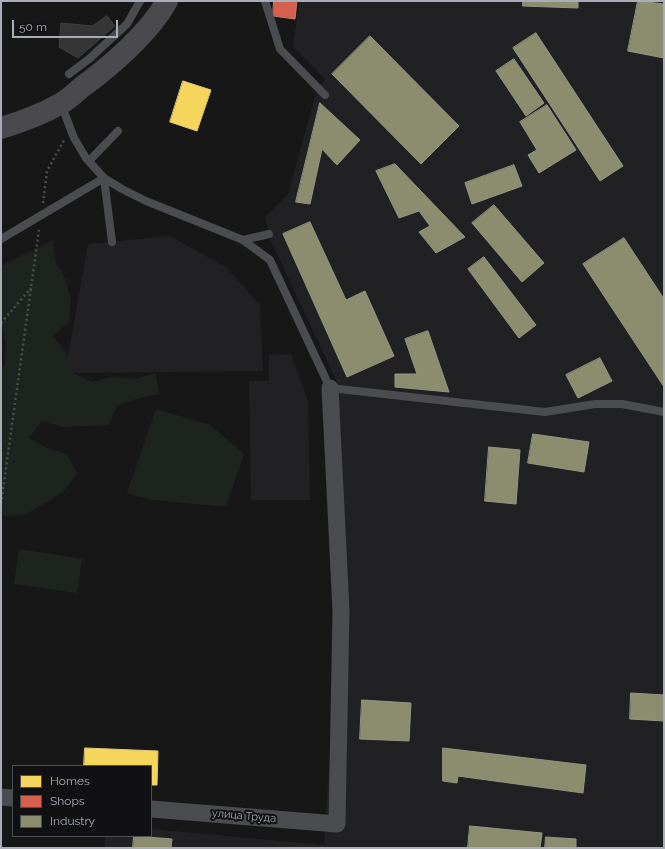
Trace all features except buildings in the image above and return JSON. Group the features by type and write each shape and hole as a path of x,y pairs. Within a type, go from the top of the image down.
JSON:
{"main road":[{"path":"1,128 16,124 61,103 102,72 144,32 162,11 168,1"}],"street":[{"name":"улица Труда","path":"152,809 337,824 341,612 330,388"}],"lane":[{"path":"70,74 89,59 127,24 140,1"},
{"path":"265,1 280,49 325,95"},
{"path":"61,103 74,138 89,161 104,178 146,201 243,240 270,260 330,388 545,412 595,404 622,404 664,412"},
{"path":"89,161 118,131"},
{"path":"1,239 104,178"},
{"path":"104,178 112,242"},
{"path":"243,240 269,234"}],"path":[{"path":"1,504 47,171 70,128"},
{"path":"1,323 31,288"}],"shaded area":[{"path":"299,1 664,1 664,848 104,848 106,837 152,837 152,829 324,845 335,673 342,512 337,382 270,239 265,217 288,194 316,93 325,79 293,47"},
{"path":"170,236 226,267 260,305 263,371 65,373 88,244"},
{"path":"53,240 56,262 66,280 71,300 69,322 53,336 66,353 73,373 92,382 113,377 136,379 156,373 159,394 139,398 117,406 109,425 64,427 42,421 29,438 47,448 67,454 77,473 64,491 27,514 6,516 1,513 1,368 5,366 6,344 1,321 1,266"},
{"path":"291,354 308,401 310,500 251,500 249,381 269,381 269,355"},
{"path":"156,409 210,425 244,454 226,507 153,500 127,493"},
{"path":"19,549 82,559 77,593 14,584"}]}
